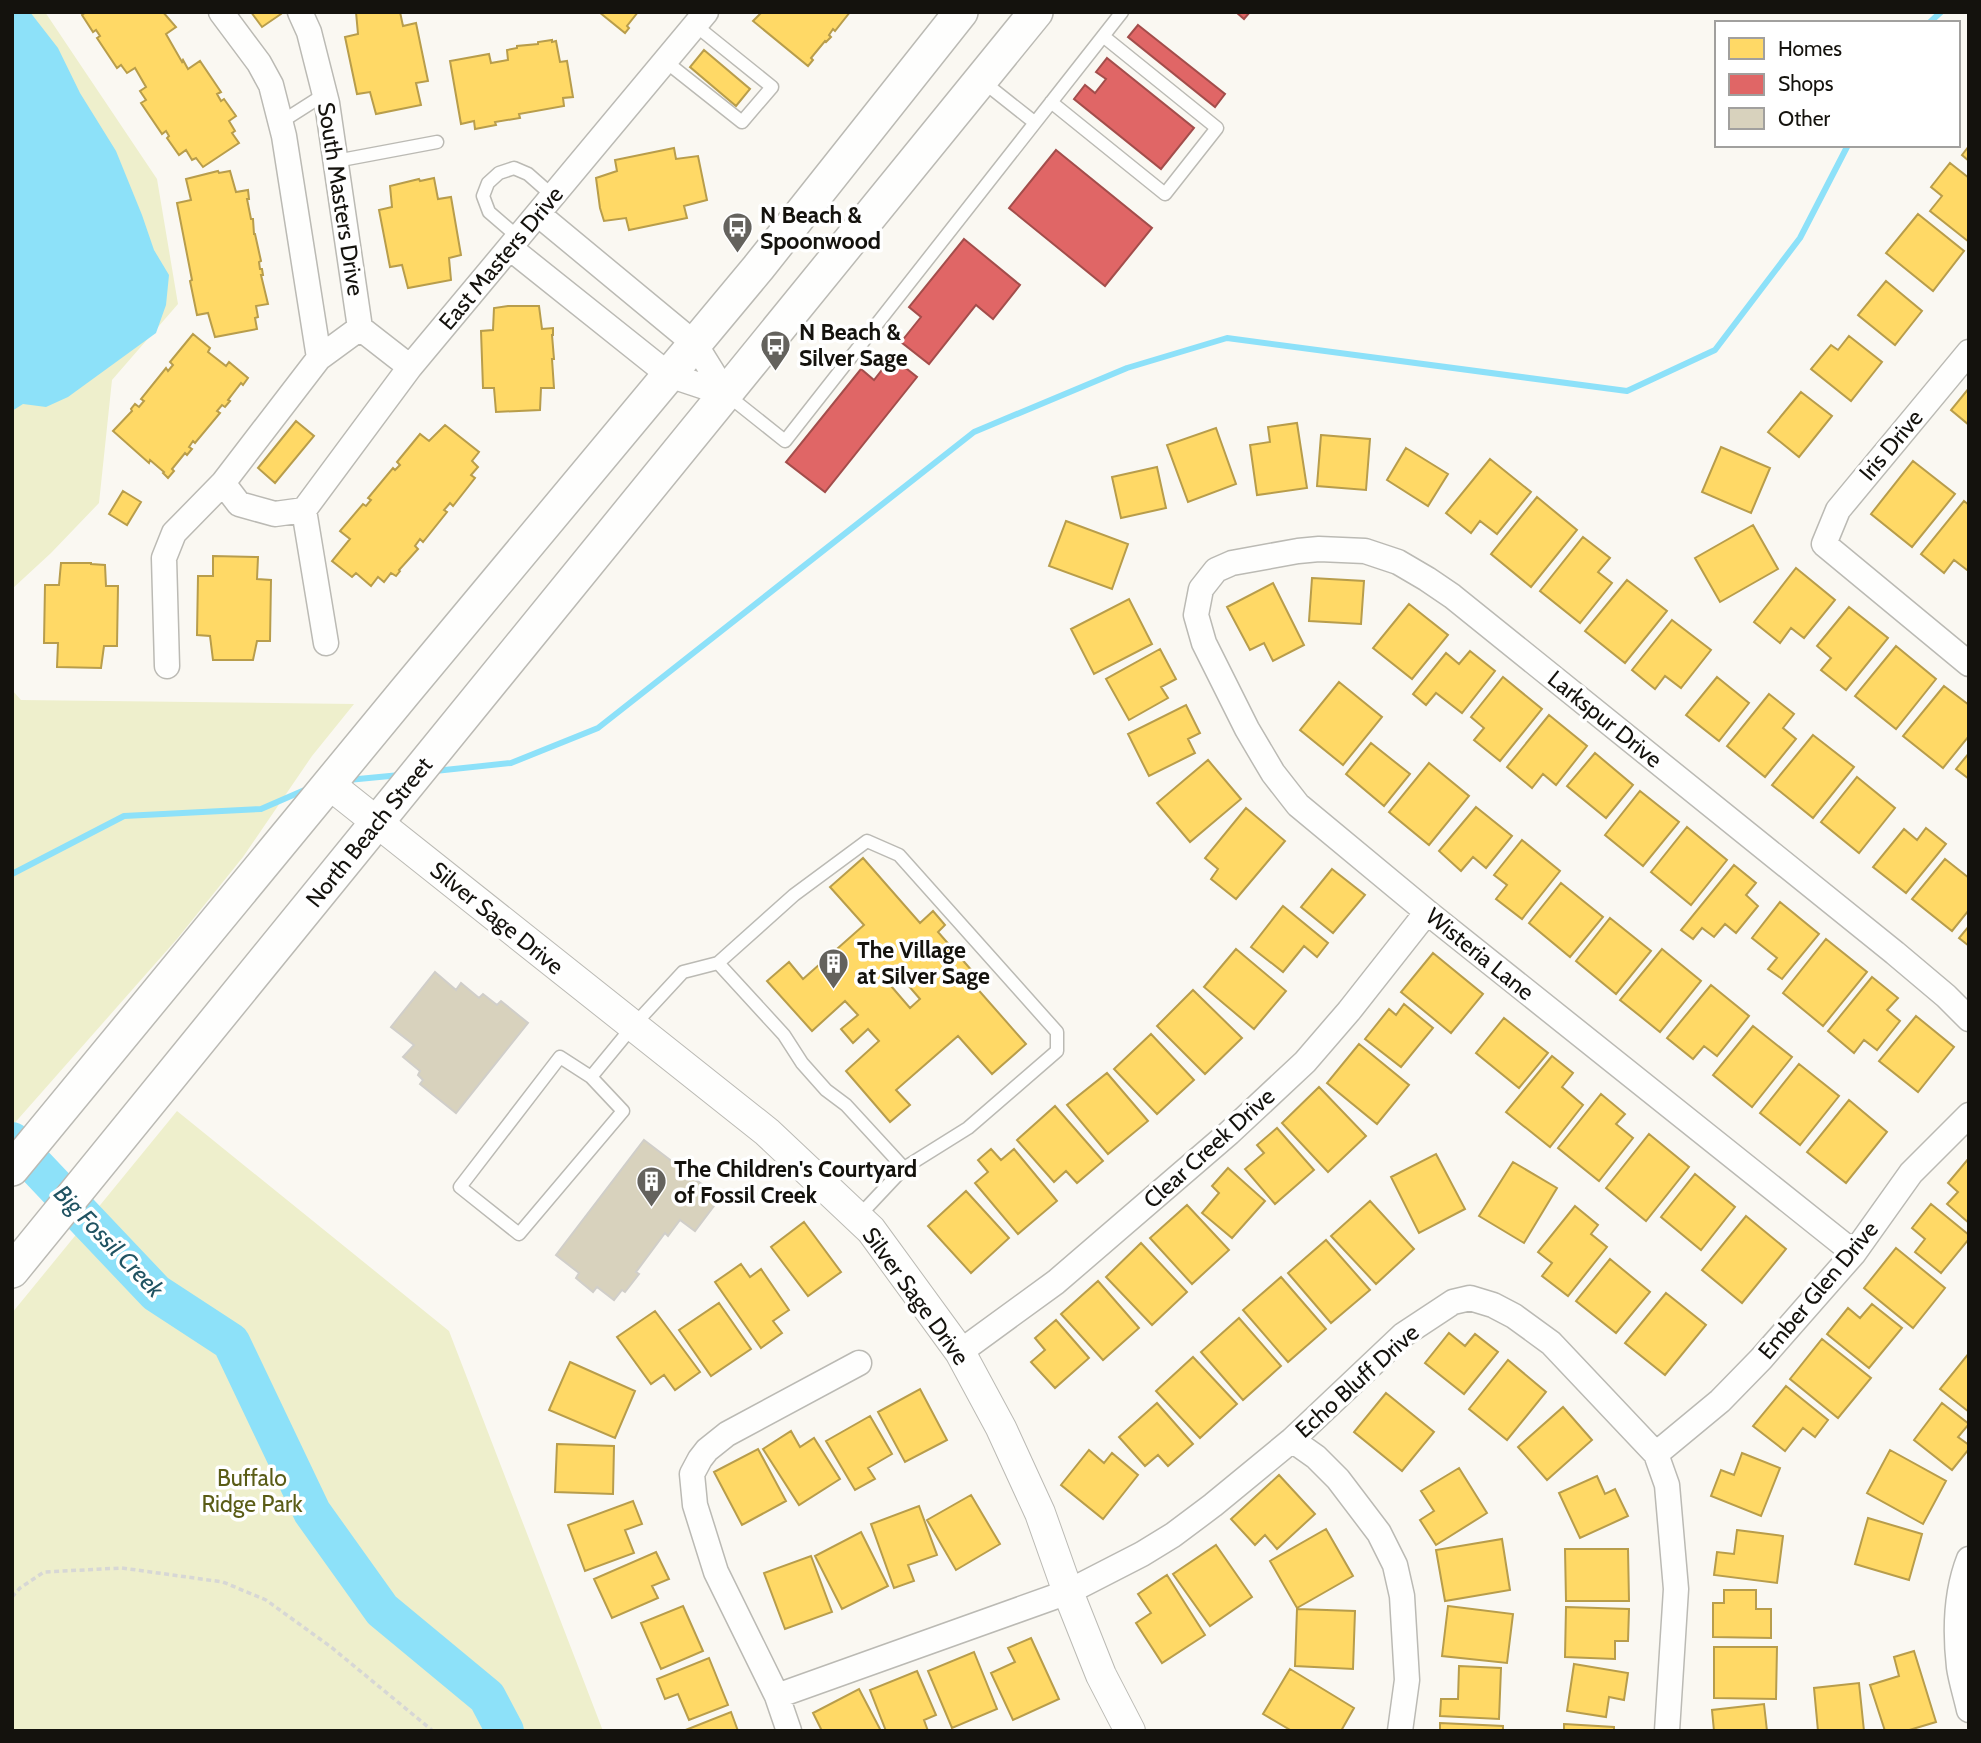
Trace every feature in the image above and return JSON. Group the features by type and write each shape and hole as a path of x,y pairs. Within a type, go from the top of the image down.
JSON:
{"main road":[{"path":"12,1169 766,258 961,12"},
{"name":"North Beach Street","path":"12,1271 1036,12"}],"street":[{"name":"South Masters Drive","path":"222,12 259,63 271,85 281,122 319,359"},
{"name":"South Masters Drive","path":"300,12 309,32 325,94 360,328 410,367"},
{"name":"East Masters Drive","path":"304,510 410,367 700,19"},
{"path":"546,205 695,344 726,394"},
{"path":"514,242 669,375 726,394"},
{"path":"167,666 164,558 174,533 223,483 319,359 360,328"},
{"name":"Iris Drive","path":"1969,352 1838,510 1824,544 1969,664"},
{"path":"223,483 239,504 275,514 304,510 326,643"},
{"name":"Larkspur Drive","path":"1201,589 1216,570 1232,563 1298,551 1365,551 1398,562 1452,596 1895,953 1969,1019"},
{"name":"Wisteria Lane","path":"1201,589 1196,615 1204,643 1247,729 1272,772 1298,805 1427,912 1854,1253"},
{"name":"Silver Sage Drive","path":"330,784 767,1132 871,1230 960,1352 1001,1428 1040,1513 1101,1675 1130,1731"},
{"name":"Clear Creek Drive","path":"960,1352 1056,1282 1228,1133 1305,1062 1427,912"},
{"name":"Ember Glen Drive","path":"1656,1454 1728,1392 1760,1359 1854,1253 1911,1173 1969,1115"},
{"name":"Echo Bluff Drive","path":"777,1696 1068,1592 1142,1554 1213,1505 1293,1440 1403,1335 1453,1301 1470,1298 1493,1305 1514,1316 1551,1343 1656,1454 1667,1485 1676,1589 1667,1731"},
{"path":"789,1731 777,1696 716,1572 695,1506 692,1474 707,1450 727,1434 859,1363"},
{"path":"1293,1440 1316,1457 1338,1479 1379,1532 1395,1565 1402,1596 1407,1680 1400,1731"},
{"path":"1969,1559 1959,1592 1958,1629 1959,1667 1969,1710"}],"lane":[{"path":"726,394 785,441 1122,12"},
{"path":"665,61 742,122 765,96 772,87 700,19"},
{"path":"1051,102 1165,194 1217,128 1103,36"},
{"path":"981,80 1034,122"},
{"path":"281,122 325,94"},
{"path":"336,162 437,142"},
{"path":"514,242 489,212 483,196 488,183 499,173 514,168 528,174 546,205"},
{"path":"591,1077 682,972 718,963 794,895 867,841 899,855 1057,1032 1057,1051 968,1128 904,1168 858,1217"},
{"path":"718,963 784,1035 802,1063 827,1090 846,1105 904,1168"},
{"path":"560,1057 591,1077 623,1111 519,1234 460,1187 560,1057"}],"path":[{"path":"12,1597 20,1588 44,1572 122,1568 223,1582 266,1600 331,1647 433,1731"}],"green space":[{"path":"12,12 45,12 157,179 178,304 112,380 99,503 12,589"},
{"path":"12,690 21,700 354,704 312,756 243,857 177,939 12,1126"},
{"name":"Buffalo Ridge Park","path":"177,1111 449,1331 603,1731 12,1731 12,1313"}],"water":[{"path":"12,12 30,12 58,48 80,93 116,151 154,250 169,275 166,305 156,333 68,397 46,407 23,404 12,411"}],"building: Homes":[{"path":"86,12 163,12 176,27 166,34 182,62 183,60 188,69 200,61 221,92 217,94 221,101 224,99 236,116 229,121 235,131 232,133 239,143 203,167 196,158 192,160 186,150 179,155 167,138 169,136 166,131 162,134 141,103 146,100 140,91 146,87 135,68 127,73 121,65 117,68 97,38 100,36 96,30 93,32 82,15"},
{"path":"251,12 280,12 281,14 262,27"},
{"path":"356,12 400,12 403,26 416,23 428,81 416,83 421,105 376,114 370,92 357,94 345,37 358,34"},
{"path":"599,12 638,12 625,33"},
{"path":"762,12 850,12 835,31 833,29 829,35 831,37 811,58 813,60 808,66 753,21"},
{"path":"556,41 560,62 567,61 573,97 563,98 564,106 519,114 520,118 475,129 474,121 461,124 450,61 489,54 491,63 508,60 507,50"},
{"path":"704,50 750,89 736,106 690,67"},
{"path":"1969,146 1969,161 1962,155"},
{"path":"674,148 676,159 698,156 707,200 684,206 687,218 629,230 626,218 604,221 596,178 617,171 615,160"},
{"path":"1950,163 1969,178 1969,242 1930,211 1942,196 1931,187"},
{"path":"218,171 230,171 236,192 248,190 247,199 268,304 256,306 257,329 215,337 208,313 197,315 177,203 191,200 186,179"},
{"path":"434,178 438,199 451,197 461,255 449,258 451,280 408,288 402,265 390,267 379,210 392,207 390,186"},
{"path":"1918,214 1964,251 1933,291 1886,253"},
{"path":"1886,281 1922,311 1895,345 1858,315"},
{"path":"539,306 542,329 553,328 554,388 541,388 540,410 496,412 494,388 483,388 481,331 493,330 494,308"},
{"path":"193,334 210,348 208,352 226,366 229,362 248,378 243,385 241,383 225,407 222,405 217,411 220,413 195,443 193,441 189,447 192,449 187,455 185,453 168,478 113,431 135,404 139,407 144,401 141,399 166,368 168,371 173,365 170,362"},
{"path":"1849,336 1882,362 1851,401 1811,369 1831,345 1838,350"},
{"path":"1969,388 1969,425 1951,410"},
{"path":"1801,392 1832,416 1799,457 1768,432"},
{"path":"296,421 314,436 275,483 258,468"},
{"path":"1297,423 1307,488 1257,495 1250,445 1270,442 1268,427"},
{"path":"445,425 479,452 472,461 478,467 471,475 475,478 453,506 450,503 444,510 447,512 423,542 420,539 415,546 418,549 396,576 391,573 384,582 378,577 371,586 356,573 352,577 332,561 350,539 340,531 363,504 366,506 371,500 368,498 393,468 395,470 400,465 397,462 420,434 429,441"},
{"path":"1216,428 1236,484 1188,502 1167,445"},
{"path":"1321,435 1370,439 1366,490 1317,486"},
{"path":"1721,447 1770,468 1751,513 1702,492"},
{"path":"1406,448 1448,474 1428,506 1387,480"},
{"path":"1490,459 1531,492 1497,534 1480,521 1471,533 1446,513"},
{"path":"1913,461 1955,494 1912,547 1871,514"},
{"path":"1157,467 1166,508 1121,518 1112,477"},
{"path":"123,491 141,502 127,525 109,514"},
{"path":"1537,497 1577,530 1531,587 1491,554"},
{"path":"1964,501 1969,505 1969,568 1967,570 1954,560 1944,573 1921,554"},
{"path":"1066,521 1128,544 1112,589 1049,566"},
{"path":"1753,525 1778,569 1720,602 1695,558"},
{"path":"1583,537 1610,558 1598,572 1612,583 1580,623 1540,591"},
{"path":"213,556 258,557 257,579 271,580 270,641 257,641 253,660 213,660 210,636 197,635 198,576 213,576"},
{"path":"61,563 105,565 106,586 118,586 117,646 104,646 101,668 57,667 58,643 44,643 45,585 59,585"},
{"path":"1796,568 1835,600 1804,638 1791,628 1780,643 1754,622"},
{"path":"1312,578 1364,581 1361,624 1309,621"},
{"path":"1627,580 1667,611 1625,663 1585,631"},
{"path":"1273,583 1304,645 1273,661 1264,643 1250,650 1227,607"},
{"path":"1129,599 1152,644 1094,674 1071,629"},
{"path":"1409,604 1448,635 1412,679 1373,648"},
{"path":"1849,607 1888,638 1846,690 1821,670 1831,658 1817,646"},
{"path":"1672,620 1711,650 1681,688 1665,676 1655,689 1632,670"},
{"path":"1896,646 1936,679 1896,729 1855,696"},
{"path":"1160,649 1176,679 1161,687 1168,698 1129,720 1106,679"},
{"path":"1470,651 1495,671 1462,713 1436,693 1426,705 1413,694 1446,653 1459,664"},
{"path":"1503,677 1542,709 1500,761 1474,740 1484,728 1471,717"},
{"path":"1717,677 1749,703 1719,741 1686,715"},
{"path":"1339,682 1382,717 1343,765 1300,730"},
{"path":"1944,686 1969,705 1969,736 1943,768 1903,736"},
{"path":"1769,694 1794,714 1783,728 1796,739 1765,777 1727,746"},
{"path":"1186,705 1200,733 1188,739 1195,753 1149,776 1128,734"},
{"path":"1549,715 1587,746 1556,785 1543,774 1532,788 1507,767"},
{"path":"1813,735 1854,767 1813,818 1772,785"},
{"path":"1371,743 1410,774 1384,806 1346,774"},
{"path":"1595,753 1633,785 1606,818 1567,786"},
{"path":"1969,753 1969,779 1956,769"},
{"path":"1208,760 1241,799 1190,842 1157,803"},
{"path":"1429,763 1469,796 1429,845 1389,812"},
{"path":"1857,777 1895,808 1859,853 1821,822"},
{"path":"1640,791 1679,822 1643,866 1605,835"},
{"path":"1476,807 1512,836 1486,868 1473,857 1461,871 1439,851"},
{"path":"1246,808 1285,841 1236,899 1211,879 1218,869 1205,858"},
{"path":"1687,827 1727,860 1691,905 1651,872"},
{"path":"1926,828 1946,844 1906,893 1873,867 1904,829 1917,840"},
{"path":"1522,840 1560,871 1522,919 1496,899 1507,885 1494,875"},
{"name":"The Village at Silver Sage","path":"863,858 920,923 933,911 945,925 938,932 973,972 967,977 1026,1044 992,1074 958,1036 896,1090 910,1105 890,1122 846,1071 879,1041 868,1029 853,1043 841,1029 858,1015 845,1001 812,1031 767,981 789,962 803,979 864,925 830,887","holes":["895,970 920,999 910,1008 885,979"]},
{"path":"1945,859 1969,878 1969,910 1952,931 1912,899"},
{"path":"1734,865 1756,883 1746,895 1758,906 1736,933 1725,924 1714,937 1702,928 1693,939 1681,930"},
{"path":"1332,869 1365,895 1333,933 1301,907"},
{"path":"1561,883 1603,917 1570,957 1529,923"},
{"path":"1780,902 1819,934 1782,979 1768,969 1777,958 1752,938"},
{"path":"1283,906 1328,943 1317,957 1304,946 1283,972 1251,947"},
{"path":"1610,918 1651,951 1616,994 1576,961"},
{"path":"1969,926 1969,946 1959,938"},
{"path":"1826,939 1867,972 1823,1026 1783,993"},
{"path":"1236,949 1286,991 1254,1029 1204,987"},
{"path":"1662,949 1701,981 1660,1032 1620,1000"},
{"path":"1433,953 1483,994 1451,1033 1401,992"},
{"path":"1872,977 1898,998 1887,1010 1900,1021 1877,1050 1864,1040 1854,1053 1828,1031"},
{"path":"1711,985 1749,1016 1717,1056 1704,1046 1693,1059 1667,1038"},
{"path":"1193,990 1242,1038 1205,1074 1157,1026"},
{"path":"1404,1004 1433,1028 1401,1067 1365,1039 1389,1009 1396,1015"},
{"path":"1916,1016 1954,1047 1918,1092 1879,1061"},
{"path":"1504,1018 1548,1053 1519,1088 1476,1053"},
{"path":"1753,1026 1792,1057 1752,1107 1713,1075"},
{"path":"1151,1034 1194,1080 1157,1114 1114,1069"},
{"path":"1359,1044 1409,1085 1377,1124 1327,1083"},
{"path":"1552,1056 1573,1073 1562,1087 1583,1105 1550,1147 1506,1112"},
{"path":"1799,1064 1839,1096 1800,1145 1760,1113"},
{"path":"1107,1073 1148,1121 1108,1154 1067,1105"},
{"path":"1319,1087 1366,1136 1328,1172 1282,1123"},
{"path":"1601,1094 1625,1114 1616,1124 1633,1138 1599,1181 1558,1148"},
{"path":"1849,1100 1887,1132 1846,1183 1807,1152"},
{"path":"1055,1106 1103,1161 1077,1183 1066,1171 1054,1182 1017,1140"},
{"path":"1277,1128 1314,1170 1275,1204 1245,1169 1264,1153 1257,1145"},
{"path":"1649,1134 1689,1167 1646,1221 1606,1188"},
{"path":"991,1149 1001,1160 1014,1149 1057,1201 1018,1234 975,1183 988,1172 978,1160"},
{"path":"1436,1154 1465,1209 1419,1233 1391,1177"},
{"path":"1969,1158 1969,1223 1947,1204 1958,1192 1948,1183"},
{"path":"1513,1162 1557,1188 1524,1243 1479,1216"},
{"path":"1228,1168 1265,1201 1232,1238 1202,1213 1219,1193 1212,1186"},
{"path":"1695,1174 1735,1207 1701,1250 1661,1217"},
{"path":"966,1191 1009,1238 971,1273 928,1226"},
{"path":"1370,1201 1414,1249 1376,1284 1331,1236"},
{"path":"1931,1204 1969,1235 1969,1239 1941,1273 1915,1252 1925,1239 1912,1228"},
{"path":"1187,1205 1229,1250 1192,1284 1150,1238"},
{"path":"1575,1206 1598,1225 1591,1234 1607,1247 1568,1296 1542,1276 1552,1263 1538,1252"},
{"path":"1746,1216 1786,1249 1742,1303 1702,1270"},
{"path":"804,1222 841,1272 808,1296 771,1247"},
{"path":"1326,1240 1370,1290 1331,1323 1288,1273"},
{"path":"1141,1243 1187,1292 1152,1325 1106,1277"},
{"path":"1896,1248 1945,1288 1913,1328 1864,1288"},
{"path":"1610,1259 1650,1292 1616,1333 1576,1301"},
{"path":"741,1264 750,1277 761,1269 789,1310 773,1321 782,1333 761,1348 715,1282"},
{"path":"1281,1277 1326,1329 1288,1362 1243,1310"},
{"path":"1098,1281 1139,1328 1103,1360 1061,1314"},
{"path":"1666,1293 1706,1325 1665,1375 1625,1343"},
{"path":"719,1303 751,1349 711,1376 679,1330"},
{"path":"1872,1304 1902,1328 1869,1368 1827,1334 1848,1308 1860,1318"},
{"path":"655,1311 700,1372 675,1390 664,1375 651,1384 617,1337"},
{"path":"1239,1318 1281,1366 1243,1400 1201,1352"},
{"path":"1056,1320 1089,1358 1055,1388 1031,1362 1045,1350 1035,1338"},
{"path":"1449,1333 1465,1346 1475,1334 1498,1352 1464,1394 1425,1363"},
{"path":"1822,1339 1871,1378 1838,1418 1790,1379"},
{"path":"1969,1353 1969,1412 1940,1389"},
{"path":"1193,1357 1237,1404 1200,1438 1156,1391"},
{"path":"1508,1360 1546,1392 1507,1440 1469,1409"},
{"path":"570,1362 635,1391 615,1438 549,1410"},
{"path":"1786,1386 1828,1420 1815,1437 1803,1428 1785,1451 1753,1426"},
{"path":"920,1389 947,1440 905,1462 878,1412"},
{"path":"1386,1393 1434,1432 1402,1471 1354,1432"},
{"path":"1157,1403 1193,1444 1168,1466 1158,1455 1145,1466 1119,1437"},
{"path":"1942,1403 1969,1424 1958,1437 1969,1445 1969,1449 1952,1470 1914,1440"},
{"path":"1563,1407 1592,1440 1547,1480 1518,1447"},
{"path":"870,1416 892,1454 868,1468 875,1479 855,1490 826,1441"},
{"path":"791,1431 800,1447 814,1438 840,1479 799,1505 763,1449"},
{"path":"557,1444 614,1446 613,1494 555,1492"},
{"path":"758,1449 786,1501 742,1525 714,1472"},
{"path":"1089,1450 1104,1463 1112,1453 1138,1475 1103,1519 1061,1485"},
{"path":"1890,1450 1946,1481 1923,1524 1867,1493"},
{"path":"1742,1453 1780,1468 1761,1516 1711,1496 1721,1470 1734,1475"},
{"path":"1459,1468 1487,1513 1436,1545 1420,1520 1434,1511 1421,1491"},
{"path":"1279,1475 1315,1514 1277,1549 1265,1535 1255,1545 1231,1519"},
{"path":"1597,1476 1605,1494 1615,1489 1628,1516 1580,1538 1559,1493"},
{"path":"971,1495 1000,1544 956,1570 927,1520"},
{"path":"633,1501 642,1524 625,1530 634,1553 585,1571 568,1525"},
{"path":"919,1506 937,1555 908,1565 914,1581 894,1588 871,1524"},
{"path":"1868,1518 1922,1534 1909,1580 1855,1564"},
{"path":"1326,1529 1353,1576 1297,1608 1270,1561"},
{"path":"1737,1530 1783,1536 1777,1583 1714,1575 1717,1552 1734,1554"},
{"path":"861,1532 888,1586 842,1609 815,1556"},
{"path":"1502,1539 1510,1590 1445,1601 1436,1550"},
{"path":"1216,1545 1252,1597 1210,1626 1173,1574"},
{"path":"1565,1549 1628,1549 1629,1601 1566,1601"},
{"path":"656,1552 669,1579 652,1586 658,1598 612,1618 594,1579"},
{"path":"811,1556 832,1612 785,1629 764,1573"},
{"path":"1167,1575 1205,1635 1162,1663 1136,1623 1151,1613 1138,1594"},
{"path":"1724,1590 1756,1590 1756,1609 1771,1609 1771,1638 1713,1637 1713,1603 1724,1603"},
{"path":"683,1606 703,1651 661,1669 641,1623"},
{"path":"1448,1606 1513,1614 1507,1663 1442,1656"},
{"path":"1566,1607 1629,1609 1628,1641 1615,1641 1615,1659 1565,1657"},
{"path":"1297,1609 1355,1611 1353,1669 1295,1666"},
{"path":"1031,1638 1059,1699 1013,1720 991,1673 1015,1662 1008,1648"},
{"path":"1714,1647 1777,1647 1776,1699 1714,1698"},
{"path":"1914,1651 1936,1722 1906,1731 1885,1731 1870,1685 1899,1676 1894,1657"},
{"path":"974,1652 997,1709 952,1728 928,1671"},
{"path":"709,1658 728,1705 689,1720 678,1694 665,1699 657,1679"},
{"path":"1574,1664 1628,1673 1624,1700 1609,1697 1606,1717 1567,1711"},
{"path":"1459,1666 1501,1668 1499,1719 1440,1716 1441,1699 1458,1699"},
{"path":"1290,1669 1354,1708 1341,1731 1292,1731 1263,1714"},
{"path":"917,1671 936,1715 924,1720 928,1731 886,1731 870,1690"},
{"path":"1859,1683 1864,1731 1818,1731 1814,1688"},
{"path":"859,1689 881,1731 822,1731 813,1713"},
{"path":"1764,1704 1767,1731 1714,1731 1712,1710"},
{"path":"731,1712 738,1731 683,1731"},
{"path":"1440,1723 1503,1726 1503,1731 1440,1731"},
{"path":"1564,1724 1614,1727 1614,1731 1564,1731"}],"building: Shops":[{"path":"1236,12 1250,12 1244,19"},
{"path":"1138,25 1225,94 1215,107 1128,37"},
{"path":"1107,58 1194,128 1161,169 1074,99 1085,85 1095,93 1106,79 1096,72"},
{"path":"1056,150 1152,228 1105,286 1009,208"},
{"path":"964,239 1020,285 993,319 976,305 929,364 901,342 921,317 909,307"},
{"path":"892,357 917,377 825,492 786,462 861,369 874,380"}],"building: Other":[{"path":"435,972 456,990 461,983 479,998 483,994 497,1005 501,1001 528,1023 456,1113 420,1084 423,1080 418,1075 420,1071 403,1057 414,1045 391,1027"},
{"name":"The Children's Courtyard of Fossil Creek","path":"644,1140 720,1198 695,1231 680,1220 668,1236 665,1233 636,1272 639,1274 625,1292 622,1290 614,1300 597,1287 593,1292 576,1278 579,1273 556,1255"}],"waterway":[{"path":"1931,21 1941,12"},
{"path":"435,771 511,763 598,728 974,432 1127,368 1227,338 1627,391 1715,350 1800,238 1847,147"},
{"path":"348,780 400,775"},
{"path":"12,874 124,816 261,809 307,789"},
{"name":"Big Fossil Creek","path":"12,1141 156,1293 231,1342 312,1512 382,1610 487,1697 505,1731"}],"place":[{"name":"N Beach & Spoonwood","path":"737,255"},
{"name":"N Beach & Silver Sage","path":"776,372"},
{"name":"The Village at Silver Sage","path":"834,990"},
{"name":"The Children's Courtyard of Fossil Creek","path":"651,1209"}]}
